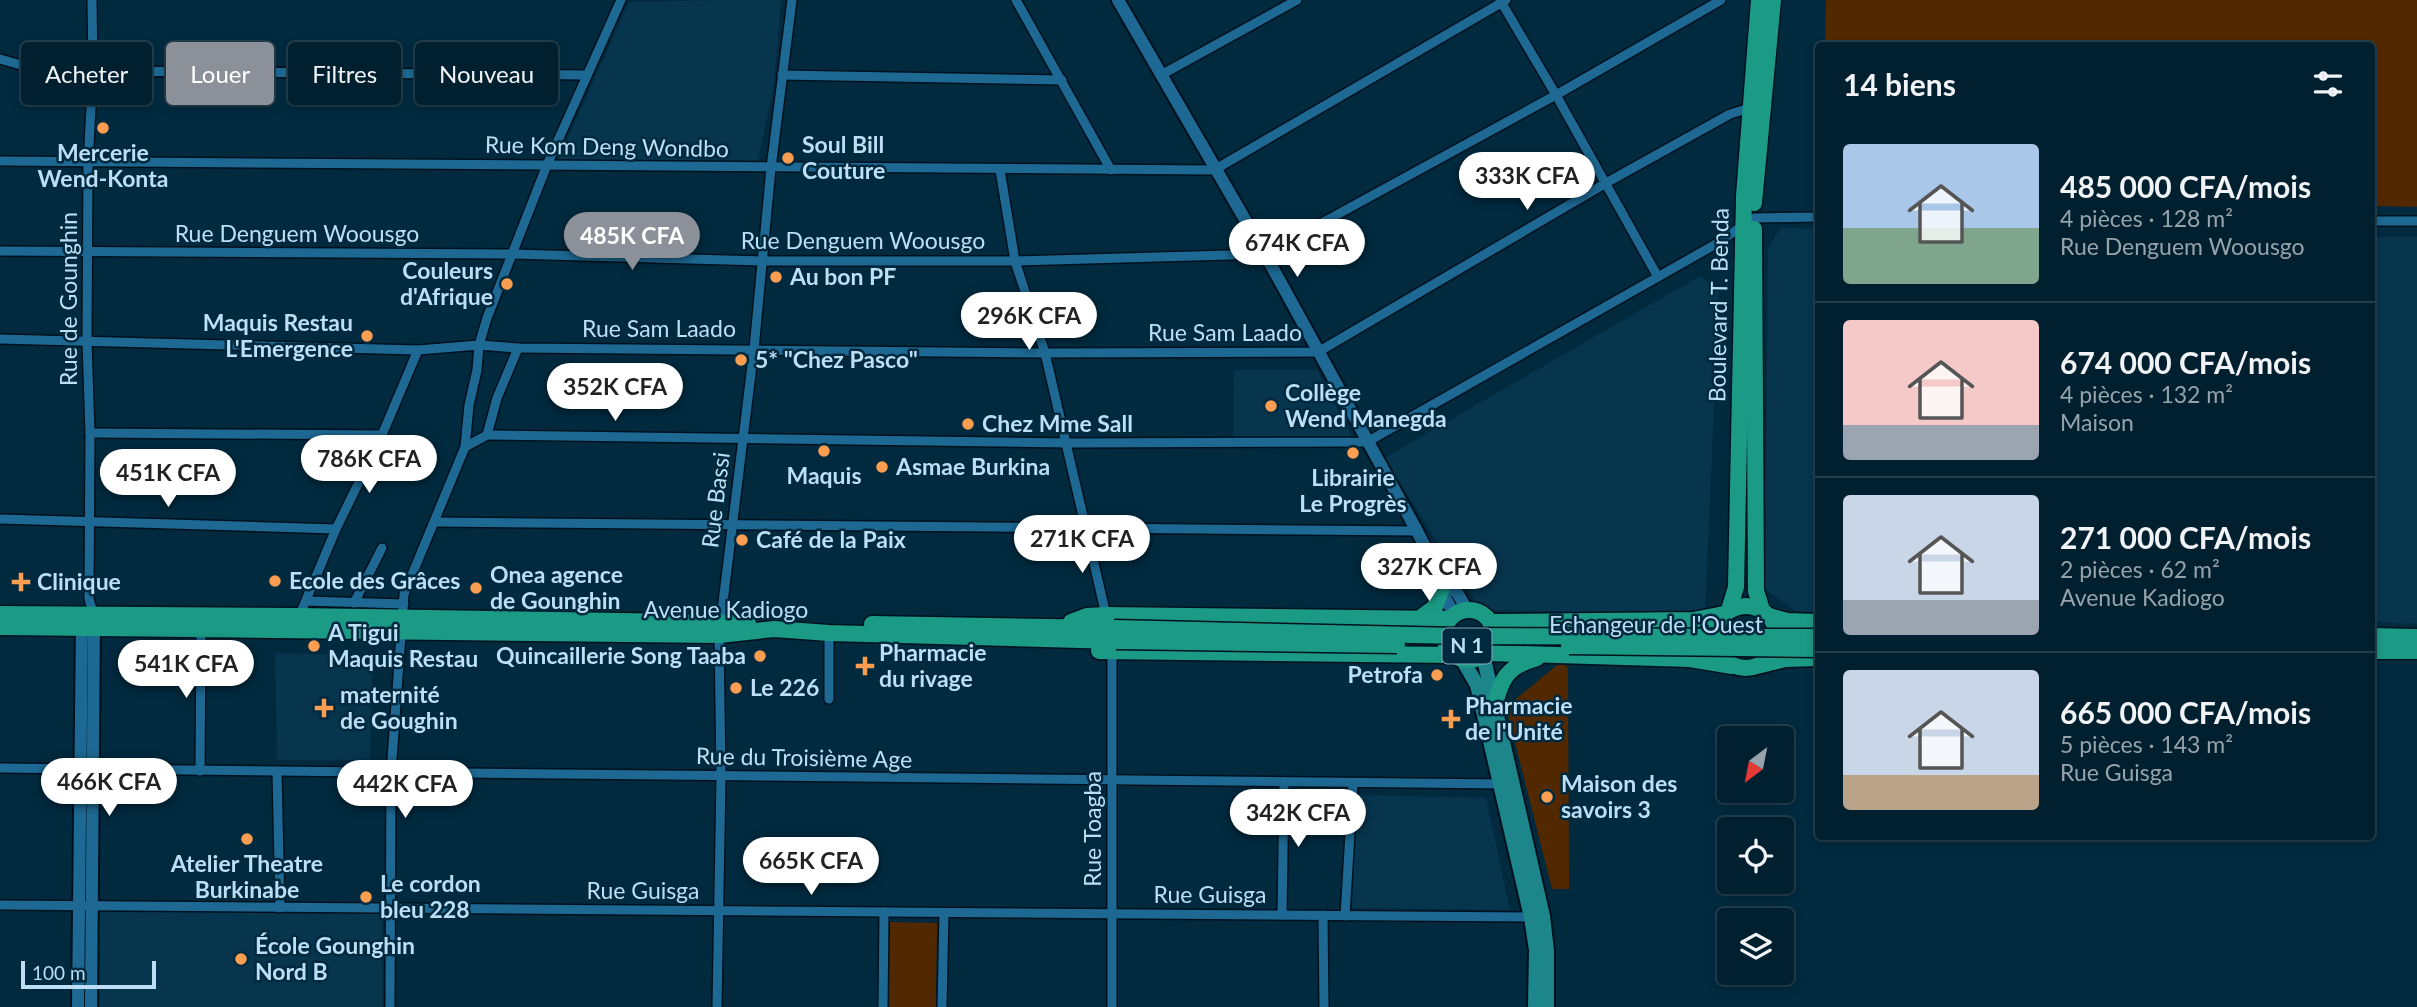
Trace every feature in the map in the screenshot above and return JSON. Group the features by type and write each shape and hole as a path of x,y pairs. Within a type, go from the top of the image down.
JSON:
{"highway":[{"name":"Boulevard T. Benda","path":"1726,612 1736,587 1750,108 1759,0"},
{"name":"Boulevard T. Benda","path":"1765,613 1756,591 1748,222 1773,0"},
{"path":"1419,619 1435,607 1442,583"},
{"name":"N 1","path":"1490,622 1693,620 1749,606 1787,621 1815,622"},
{"path":"1726,612 1716,627 1715,642 1721,656 1732,666"},
{"name":"N 1","path":"1112,634 1419,619 1480,613 1490,622 1493,638 1484,654"},
{"path":"1761,664 1772,655 1777,642 1776,629 1765,613"},
{"name":"Avenue Kadiogo","path":"0,614 201,630 300,616"},
{"name":"N 1","path":"1457,614 1445,626 1445,642 1458,657"},
{"name":"Avenue Kadiogo","path":"0,627 300,616 719,629 1065,634"},
{"name":"N 1","path":"1065,634 1087,616 1112,634 1473,659 1484,654 1690,659 1747,668 1785,659 1815,659"},
{"name":"Avenue Kadiogo","path":"719,629 829,633 1112,634"},
{"name":"N 1","path":"1112,634 1815,637"},
{"name":"Echangeur de l'Ouest","path":"1112,634 1815,649"},
{"path":"2375,636 2417,637"},
{"path":"2375,650 2417,651"},
{"path":"1494,708 1504,678 1511,670 1519,663 1547,655"}],"main road":[{"path":"1484,654 1507,784 1547,951 1547,1007"},
{"path":"1458,657 1477,685 1507,784"},
{"path":"1535,1007 1537,916"}],"street":[{"name":"Rue de Gounghin","path":"92,0 93,42"},
{"path":"390,1007 391,773 404,594 465,447 479,345 487,318 547,165 621,0"},
{"name":"Rue Bassi","path":"717,1007 721,776 719,629 754,349 771,168 792,0"},
{"path":"1016,0 1111,170"},
{"path":"1118,0 1265,254 1417,531 1442,583 1454,590 1457,614"},
{"path":"1161,75 1297,0"},
{"path":"1265,254 1721,0"},
{"path":"1214,170 1503,1 1658,277"},
{"path":"0,59 21,65"},
{"path":"152,71 587,75"},
{"path":"782,75 1062,80"},
{"name":"Rue de Gounghin","path":"88,622 88,163 91,105"},
{"path":"1318,352 1606,183 1730,114 1750,108"},
{"name":"Rue Kom Deng Wondbo","path":"0,161 1214,170"},
{"name":"Rue Toagba","path":"1000,170 1015,261 1045,353 1112,634 1112,1007"},
{"path":"465,447 487,435 1068,443 1367,442 1716,244 1748,222 1815,217"},
{"path":"2375,220 2417,221"},
{"name":"Rue Denguem Woousgo","path":"0,251 513,254 762,261 1015,261 1265,254"},
{"name":"Rue Sam Laado","path":"0,339 418,350 479,345 518,348 1045,353 1318,352"},
{"path":"487,435 497,398 518,348"},
{"path":"300,616 336,529 382,435 418,350"},
{"path":"90,433 382,435"},
{"path":"0,519 336,529"},
{"path":"435,522 1417,531"},
{"path":"354,603 382,548"},
{"path":"300,616 354,603 402,619"},
{"path":"88,622 79,770 91,1007"},
{"path":"78,1007 86,907 91,884 93,770 88,622"},
{"path":"200,771 201,630"},
{"path":"829,633 829,699"},
{"name":"Rue du Troisième Age","path":"0,768 1507,784"},
{"path":"277,772 280,908"},
{"path":"1282,915 1284,782"},
{"path":"1345,916 1353,783"},
{"name":"Rue Guisga","path":"0,905 1537,916"},
{"path":"883,1007 884,912"},
{"path":"942,1007 944,913"},
{"path":"1323,915 1324,1007"}],"shaded area":[{"path":"781,0 774,84 758,161 558,160 629,2"},
{"path":"1826,0 2417,0 2417,207 2375,206 2375,42 1825,42"},
{"path":"1781,228 1815,229 1815,612 1795,611 1765,589 1768,248"},
{"path":"2375,237 2417,237 2417,624 2375,622"},
{"path":"1700,276 1719,292 1705,614 1481,610 1384,458"},
{"path":"1234,370 1317,370 1354,440 1233,436"},
{"name":"maternité de Goughin","path":"275,653 373,656 370,760 277,760"},
{"path":"1565,664 1568,669 1569,889 1552,889 1506,707 1557,665"},
{"path":"1355,795 1486,798 1510,910 1352,908"},
{"name":"École Gounghin Nord B","path":"99,910 382,912 382,1007 100,1007"},
{"path":"890,922 937,923 936,1007 889,1007"}],"place":[{"name":"Mercerie Wend-Konta","path":"103,128"},
{"name":"Soul Bill Couture","path":"788,158"},
{"name":"Au bon PF","path":"776,277"},
{"name":"Couleurs d'Afrique","path":"507,284"},
{"name":"Maquis Restau L'Emergence","path":"367,336"},
{"name":"5* \"Chez Pasco\"","path":"741,360"},
{"name":"Collège Wend Manegda","path":"1271,406"},
{"name":"Chez Mme Sall","path":"968,424"},
{"name":"Maquis","path":"824,451"},
{"name":"Librairie Le Progrès","path":"1353,453"},
{"name":"Asmae Burkina","path":"882,467"},
{"name":"Café de la Paix","path":"742,540"},
{"name":"Ecole des Grâces","path":"275,581"},
{"name":"Clinique","path":"21,582"},
{"name":"Onea agence de Gounghin","path":"476,588"},
{"name":"A Tigui Maquis Restau","path":"314,646"},
{"name":"Quincaillerie Song Taaba","path":"760,656"},
{"name":"Pharmacie du rivage","path":"865,666"},
{"name":"Petrofa","path":"1437,675"},
{"name":"Le 226","path":"736,688"},
{"name":"maternité de Goughin","path":"324,708"},
{"name":"Pharmacie de l'Unité","path":"1451,719"},
{"name":"Maison des savoirs 3","path":"1547,797"},
{"name":"Atelier Theatre Burkinabe","path":"247,839"},
{"name":"Le cordon bleu 228","path":"366,897"},
{"name":"École Gounghin Nord B","path":"241,959"}]}
